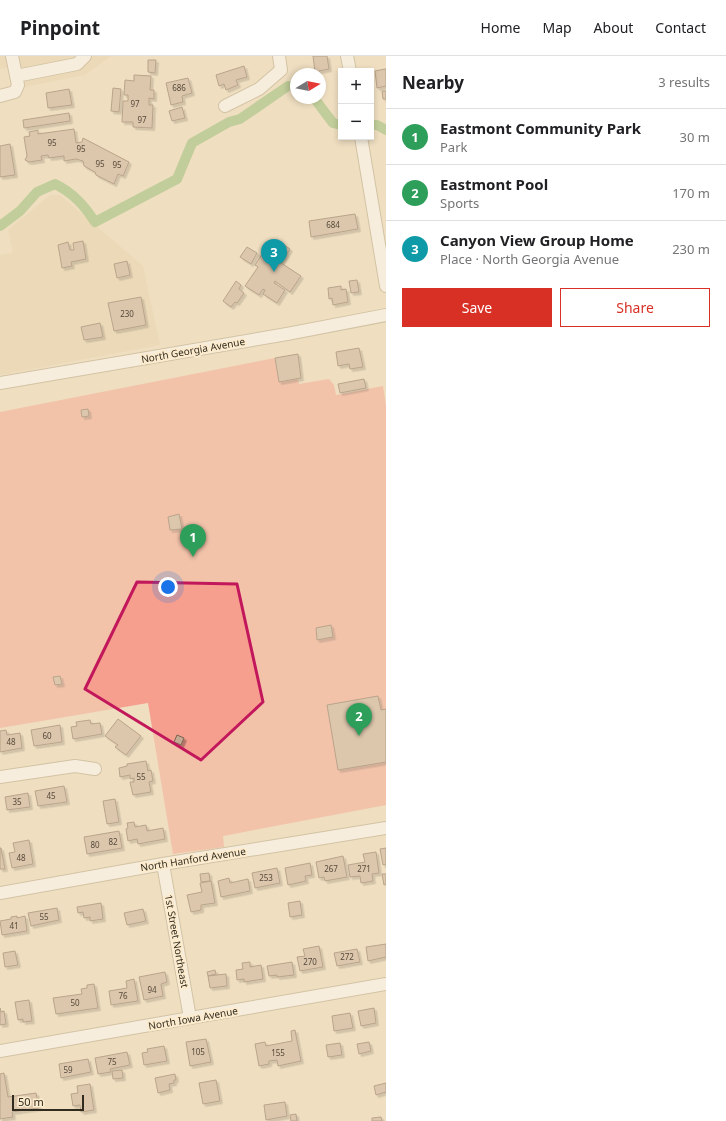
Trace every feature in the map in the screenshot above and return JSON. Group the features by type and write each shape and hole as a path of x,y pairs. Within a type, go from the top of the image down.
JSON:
{"street":[{"path":"0,96 15,92 18,85 12,56"},
{"path":"16,76 77,64 85,56"},
{"path":"225,106 259,89 281,70 279,56"},
{"path":"347,56 349,68"},
{"path":"362,140 386,286"},
{"name":"North Georgia Avenue","path":"0,384 287,334 386,315"},
{"path":"0,778 74,766 95,769"},
{"name":"North Hanford Avenue","path":"0,893 163,864 386,828"},
{"name":"1st Street Northeast","path":"163,864 190,1018"},
{"name":"North Iowa Avenue","path":"0,1051 386,984"}],"highlighted area":[{"path":"137,582 237,584 263,702 201,760 85,689"}],"shaded area":[{"path":"0,56 9,56 11,67 0,69"},
{"path":"18,56 111,56 85,75 24,87"},
{"path":"50,195 60,195 143,266 160,345 0,375 0,255 13,253 8,230"},
{"path":"275,358 280,382 298,379 299,384 329,379 334,385 336,395 383,386 386,406 386,805 223,836 224,847 173,854 148,703 0,728 0,412"}],"building":[{"path":"313,56 327,56 329,69 314,68"},
{"path":"148,60 156,60 155,73 148,72"},
{"path":"244,66 247,77 236,80 238,85 226,90 224,84 219,86 216,75"},
{"path":"386,69 386,86 377,88 375,71"},
{"path":"134,75 151,76 150,90 154,90 154,99 149,98 149,105 153,105 152,128 133,127 133,122 122,122 123,101 128,101 128,95 124,95 125,80 134,81"},
{"path":"188,78 192,93 182,96 183,102 171,105 166,83"},
{"path":"113,88 121,89 119,112 111,111"},
{"path":"69,89 72,105 48,108 46,93"},
{"path":"382,91 386,91 386,99 383,99"},
{"path":"182,107 185,118 172,121 169,111"},
{"path":"69,113 70,121 24,128 23,120"},
{"path":"74,129 76,143 82,142 83,138 129,162 123,176 118,174 114,184 96,175 95,172 84,166 83,161 76,159 64,161 64,156 49,158 48,155 41,156 42,160 29,162 25,160 27,156 24,137 30,136 29,132 38,130 38,134"},
{"path":"10,144 15,175 0,177 0,146"},
{"path":"355,214 358,229 311,237 309,221"},
{"path":"277,240 290,249 281,263 301,276 290,292 275,281 274,283 285,290 277,303 263,294 265,290 263,289 259,295 245,286 258,267 255,265 266,248 270,251"},
{"path":"83,241 86,259 71,262 72,266 62,268 58,245 68,242 70,250 74,250 73,243"},
{"path":"247,247 257,253 251,264 240,257"},
{"path":"127,261 130,275 117,278 114,264"},
{"path":"357,280 359,292 351,293 349,281"},
{"path":"236,281 241,285 239,289 244,293 237,303 235,302 231,307 223,301"},
{"path":"341,286 341,290 346,289 348,302 333,305 332,298 329,299 328,288"},
{"path":"141,297 146,325 114,331 108,303"},
{"path":"100,323 103,337 84,340 81,327"},
{"path":"359,348 363,367 350,369 349,364 338,366 336,352"},
{"path":"298,354 301,378 279,382 275,358"},
{"path":"364,379 366,388 340,393 338,384"},
{"path":"88,409 89,416 82,417 81,410"},
{"path":"179,514 182,529 170,530 168,517"},
{"path":"331,625 333,637 317,640 316,628"},
{"path":"60,676 62,684 55,685 53,677"},
{"path":"378,696 381,710 386,709 386,762 338,770 327,705"},
{"path":"118,719 141,736 126,755 115,747 118,745 105,736"},
{"path":"90,720 91,724 100,723 102,734 73,739 71,727 77,726 76,722"},
{"path":"60,725 62,742 34,746 31,730"},
{"path":"6,730 7,735 20,733 22,748 0,752 0,731"},
{"path":"177,735 184,738 181,745 174,742"},
{"path":"146,761 148,771 151,770 153,781 149,782 151,792 133,795 130,782 134,782 134,778 130,779 130,775 120,777 119,768 127,766 127,764"},
{"path":"64,786 67,802 38,806 35,791"},
{"path":"28,793 30,807 7,810 5,797"},
{"path":"115,799 119,822 107,824 103,801"},
{"path":"134,822 135,827 146,825 147,831 163,828 165,839 138,844 137,839 128,841 126,829 128,828 127,823"},
{"path":"119,831 122,848 87,854 84,837"},
{"path":"29,840 33,864 12,868 9,853 15,852 13,843"},
{"path":"1,848 5,869 0,869"},
{"path":"386,848 386,864 383,865 380,849"},
{"path":"376,852 379,873 372,874 373,881 361,883 360,876 350,877 348,865 365,862 363,854"},
{"path":"343,856 347,877 325,881 324,877 319,878 316,862"},
{"path":"310,863 312,875 305,876 306,881 288,885 285,868"},
{"path":"277,868 280,883 255,888 252,873"},
{"path":"209,873 210,881 201,882 200,874"},
{"path":"382,874 386,874 386,884 384,885"},
{"path":"229,878 230,883 248,879 250,891 221,897 218,881"},
{"path":"211,881 215,903 201,905 201,910 191,912 187,895 202,892 200,883"},
{"path":"300,901 302,915 290,917 288,903"},
{"path":"101,903 103,919 90,921 90,917 84,918 83,912 78,913 77,907"},
{"path":"57,908 59,920 31,926 28,913"},
{"path":"143,909 146,921 127,925 124,913"},
{"path":"17,916 17,918 25,916 27,931 2,935 0,921"},
{"path":"386,944 386,957 368,961 366,947"},
{"path":"319,946 323,967 300,971 297,957 305,956 303,949"},
{"path":"357,949 360,962 337,966 334,953"},
{"path":"15,951 18,965 5,967 3,953"},
{"path":"250,962 250,967 261,965 263,979 244,982 244,979 237,980 236,970 243,969 242,963"},
{"path":"292,962 294,975 277,977 277,975 269,976 267,966"},
{"path":"215,970 216,974 208,976 207,972"},
{"path":"165,972 167,982 161,984 163,996 144,1000 139,977"},
{"path":"226,974 227,986 210,988 208,976"},
{"path":"134,979 138,1001 111,1005 109,991 127,988 126,981"},
{"path":"94,984 98,1008 56,1014 53,998 82,994 81,989 87,988 87,985"},
{"path":"29,1000 32,1021 23,1022 23,1019 18,1020 15,1002"},
{"path":"0,1008 1,1012 4,1011 6,1024 0,1025"},
{"path":"374,1008 376,1023 361,1026 358,1011"},
{"path":"350,1013 353,1028 334,1031 332,1016"},
{"path":"295,1030 301,1061 278,1066 277,1060 269,1061 269,1064 259,1066 255,1044 265,1042 266,1046 292,1041 291,1031"},
{"path":"206,1039 211,1062 190,1066 186,1042"},
{"path":"369,1042 371,1051 359,1054 357,1044"},
{"path":"340,1043 342,1055 328,1057 326,1045"},
{"path":"164,1046 167,1061 144,1065 142,1053 148,1052 147,1049"},
{"path":"127,1052 130,1065 110,1069 111,1072 98,1074 95,1058"},
{"path":"88,1059 91,1072 61,1078 59,1064"},
{"path":"122,1070 123,1078 113,1079 112,1071"},
{"path":"4,1073 8,1097 36,1093 39,1108 12,1112 13,1117 0,1119 0,1074"},
{"path":"175,1074 176,1080 174,1080 174,1083 169,1084 170,1090 158,1093 155,1078"},
{"path":"216,1080 220,1101 203,1104 199,1083"},
{"path":"386,1083 386,1092 376,1095 374,1086"},
{"path":"90,1084 94,1110 81,1112 80,1105 73,1106 71,1094 78,1093 77,1086"},
{"path":"285,1102 287,1116 266,1120 264,1105"},
{"path":"296,1114 297,1121 291,1121 290,1115"},
{"path":"381,1117 382,1121 372,1121 372,1118"}],"waterway":[{"path":"0,226 20,211 37,192 55,184 78,200 95,222 177,179 192,143 229,122 240,119 290,86"},
{"path":"319,104 333,123 338,124"},
{"path":"374,125 386,130"}],"place":[{"name":"Canyon View Group Home","path":"274,272"},
{"name":"Eastmont Community Park","path":"193,557"},
{"name":"Eastmont Pool","path":"359,736"}]}
